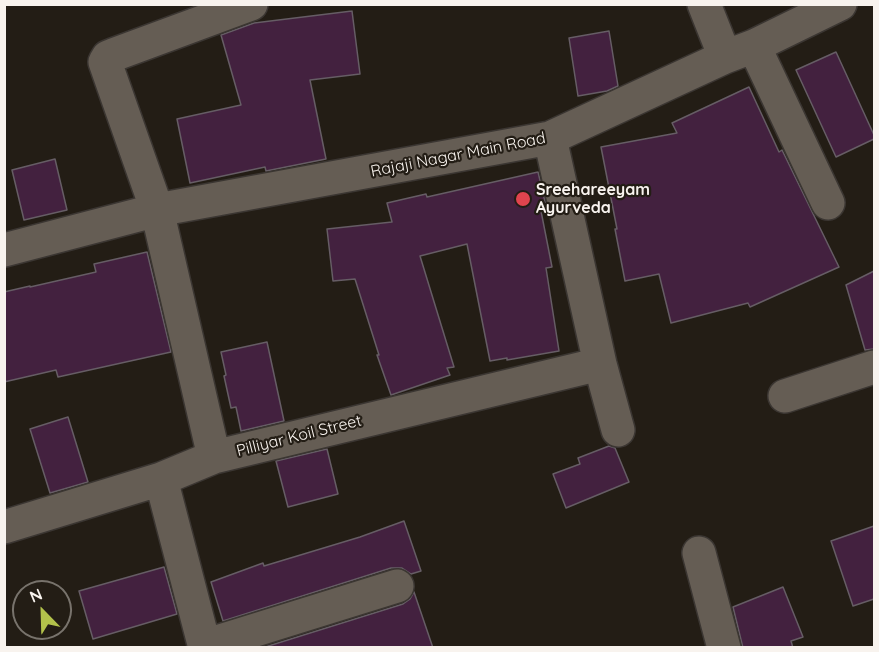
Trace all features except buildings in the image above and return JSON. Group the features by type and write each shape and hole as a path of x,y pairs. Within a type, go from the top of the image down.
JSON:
{"street":[{"path":"214,457 157,210 105,62 113,55 251,4"},
{"path":"704,4 739,52 828,203"},
{"name":"Rajaji Nagar Main Road","path":"4,250 157,210 550,138 840,4"},
{"path":"550,138 600,364 618,430"},
{"name":"Pilliyar Koil Street","path":"4,527 161,479 214,457 600,364"},
{"path":"785,396 874,367"},
{"path":"161,479 205,647 397,586"},
{"path":"699,553 724,648"}],"place":[{"name":"Sreehareeyam Ayurveda","path":"523,199"}]}
